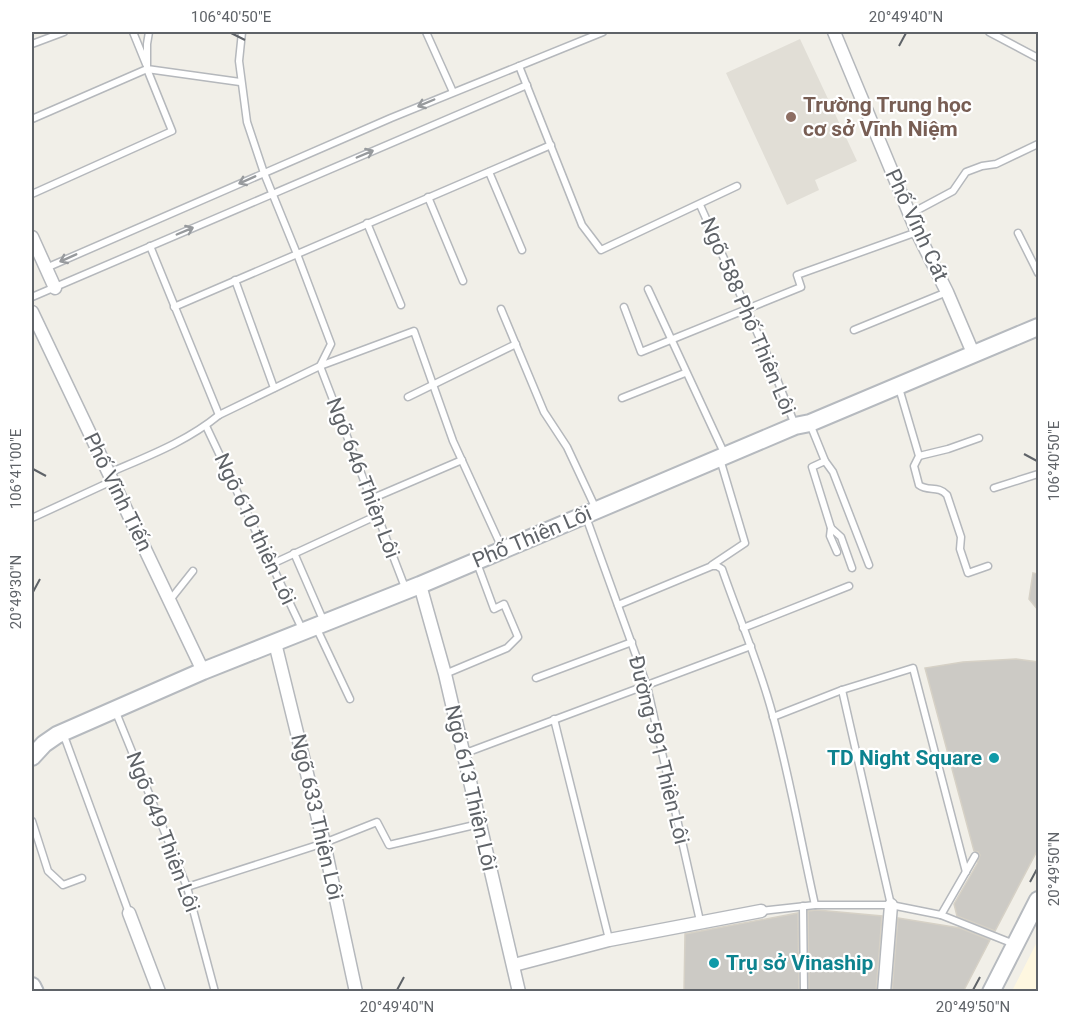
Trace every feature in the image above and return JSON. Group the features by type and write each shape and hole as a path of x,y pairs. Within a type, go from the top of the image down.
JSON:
{"main road":[{"name":"Phố Thiên Lôi","path":"32,757 44,744 63,732 203,671 413,587 973,352 1038,327"},
{"path":"991,992 1038,900"},
{"path":"32,986 35,992"}],"street":[{"name":"Phố Vĩnh Cát","path":"834,32 917,232 947,292 973,352"},
{"path":"32,237 55,288"},
{"name":"Phố Vĩnh Tiến","path":"32,312 203,671"},
{"name":"Ngõ 613 Thiên Lôi","path":"413,587 445,674 519,992"},
{"name":"Ngõ 633 Thiên Lôi","path":"275,643 324,843 356,992"},
{"path":"884,992 891,905"},
{"path":"513,965 609,940 761,910"},
{"path":"129,913 159,992"}],"lane":[{"path":"32,44 64,32"},
{"path":"32,194 172,131 133,32"},
{"path":"147,69 149,32"},
{"path":"242,32 238,61 247,122 264,173 331,344 320,366"},
{"path":"426,32 453,92"},
{"path":"46,268 453,92 603,32"},
{"path":"989,32 1038,58"},
{"path":"519,66 582,225 601,250 737,186"},
{"path":"32,118 147,69 240,82"},
{"path":"32,297 527,85"},
{"path":"910,214 953,191 966,172 996,164 1038,144"},
{"path":"174,306 551,145"},
{"path":"489,172 522,250"},
{"path":"428,197 463,281"},
{"name":"Ngõ 588 Phố Thiên Lôi","path":"700,205 769,359 803,425 833,472 868,566"},
{"path":"367,224 400,304"},
{"path":"624,307 641,352 801,287 797,275 917,232"},
{"path":"1018,233 1038,273"},
{"path":"150,246 219,415"},
{"path":"235,280 274,388"},
{"path":"618,604 709,567 745,543 723,457 648,289"},
{"path":"854,330 947,292"},
{"name":"Đường 591 Thiên Lôi","path":"501,309 544,412 567,447 591,512 618,604 647,686 700,921"},
{"path":"32,518 174,445 206,426 219,415 274,388 320,366 414,331 453,441 502,549"},
{"path":"408,396 516,344"},
{"name":"Ngõ 646 Thiên Lôi","path":"320,366 371,499 413,587"},
{"path":"622,398 685,373"},
{"path":"898,385 919,456 914,466 919,485 925,489 943,490 947,495 961,537 960,549 968,573 988,566"},
{"name":"Ngõ 610 thiên Lôi","path":"206,426 272,564 315,627"},
{"path":"919,456 979,438"},
{"path":"371,499 462,460"},
{"path":"825,461 812,467 831,528 830,536 837,552"},
{"path":"994,488 1038,474"},
{"path":"272,564 378,515"},
{"path":"831,528 841,537 852,568"},
{"path":"294,553 315,627 350,699"},
{"path":"445,674 507,648 518,637 504,604 494,609 476,560"},
{"path":"709,567 717,566 722,569 751,646 773,717 815,905"},
{"path":"170,600 193,571"},
{"path":"743,628 849,586"},
{"path":"536,678 632,642"},
{"path":"462,754 751,646"},
{"path":"773,717 842,690 913,668 966,872"},
{"path":"842,690 891,905"},
{"name":"Ngõ 649 Thiên Lôi","path":"115,709 187,887 215,992"},
{"path":"554,719 609,940"},
{"path":"63,732 129,913"},
{"path":"32,821 46,865 52,876 63,885 82,878"},
{"path":"187,887 324,843 376,822 389,845 479,824"},
{"path":"941,915 975,856"},
{"path":"761,910 815,905 891,905 941,915 1015,944"},
{"path":"803,906 804,992"}],"shaded area":[{"name":"Trường Trung học cơ sở Vĩnh Niệm","path":"800,39 857,161 815,180 819,190 787,205 726,73"},
{"path":"1038,940 1038,991 1012,991"}],"building":[{"path":"1033,573 1038,574 1038,610 1029,599"},
{"name":"TD Night Square","path":"1016,659 1038,662 1038,849 995,931 957,916 954,904 980,855 974,851 925,668 963,662"},
{"path":"808,911 882,916 876,992 809,992"},
{"path":"798,913 799,992 684,992 685,934"},
{"path":"898,918 960,928 990,940 963,992 892,992"}],"place":[{"name":"Trường Trung học cơ sở Vĩnh Niệm","path":"791,117"},
{"name":"TD Night Square","path":"994,758"},
{"name":"Trụ sở Vinaship","path":"714,963"}]}
